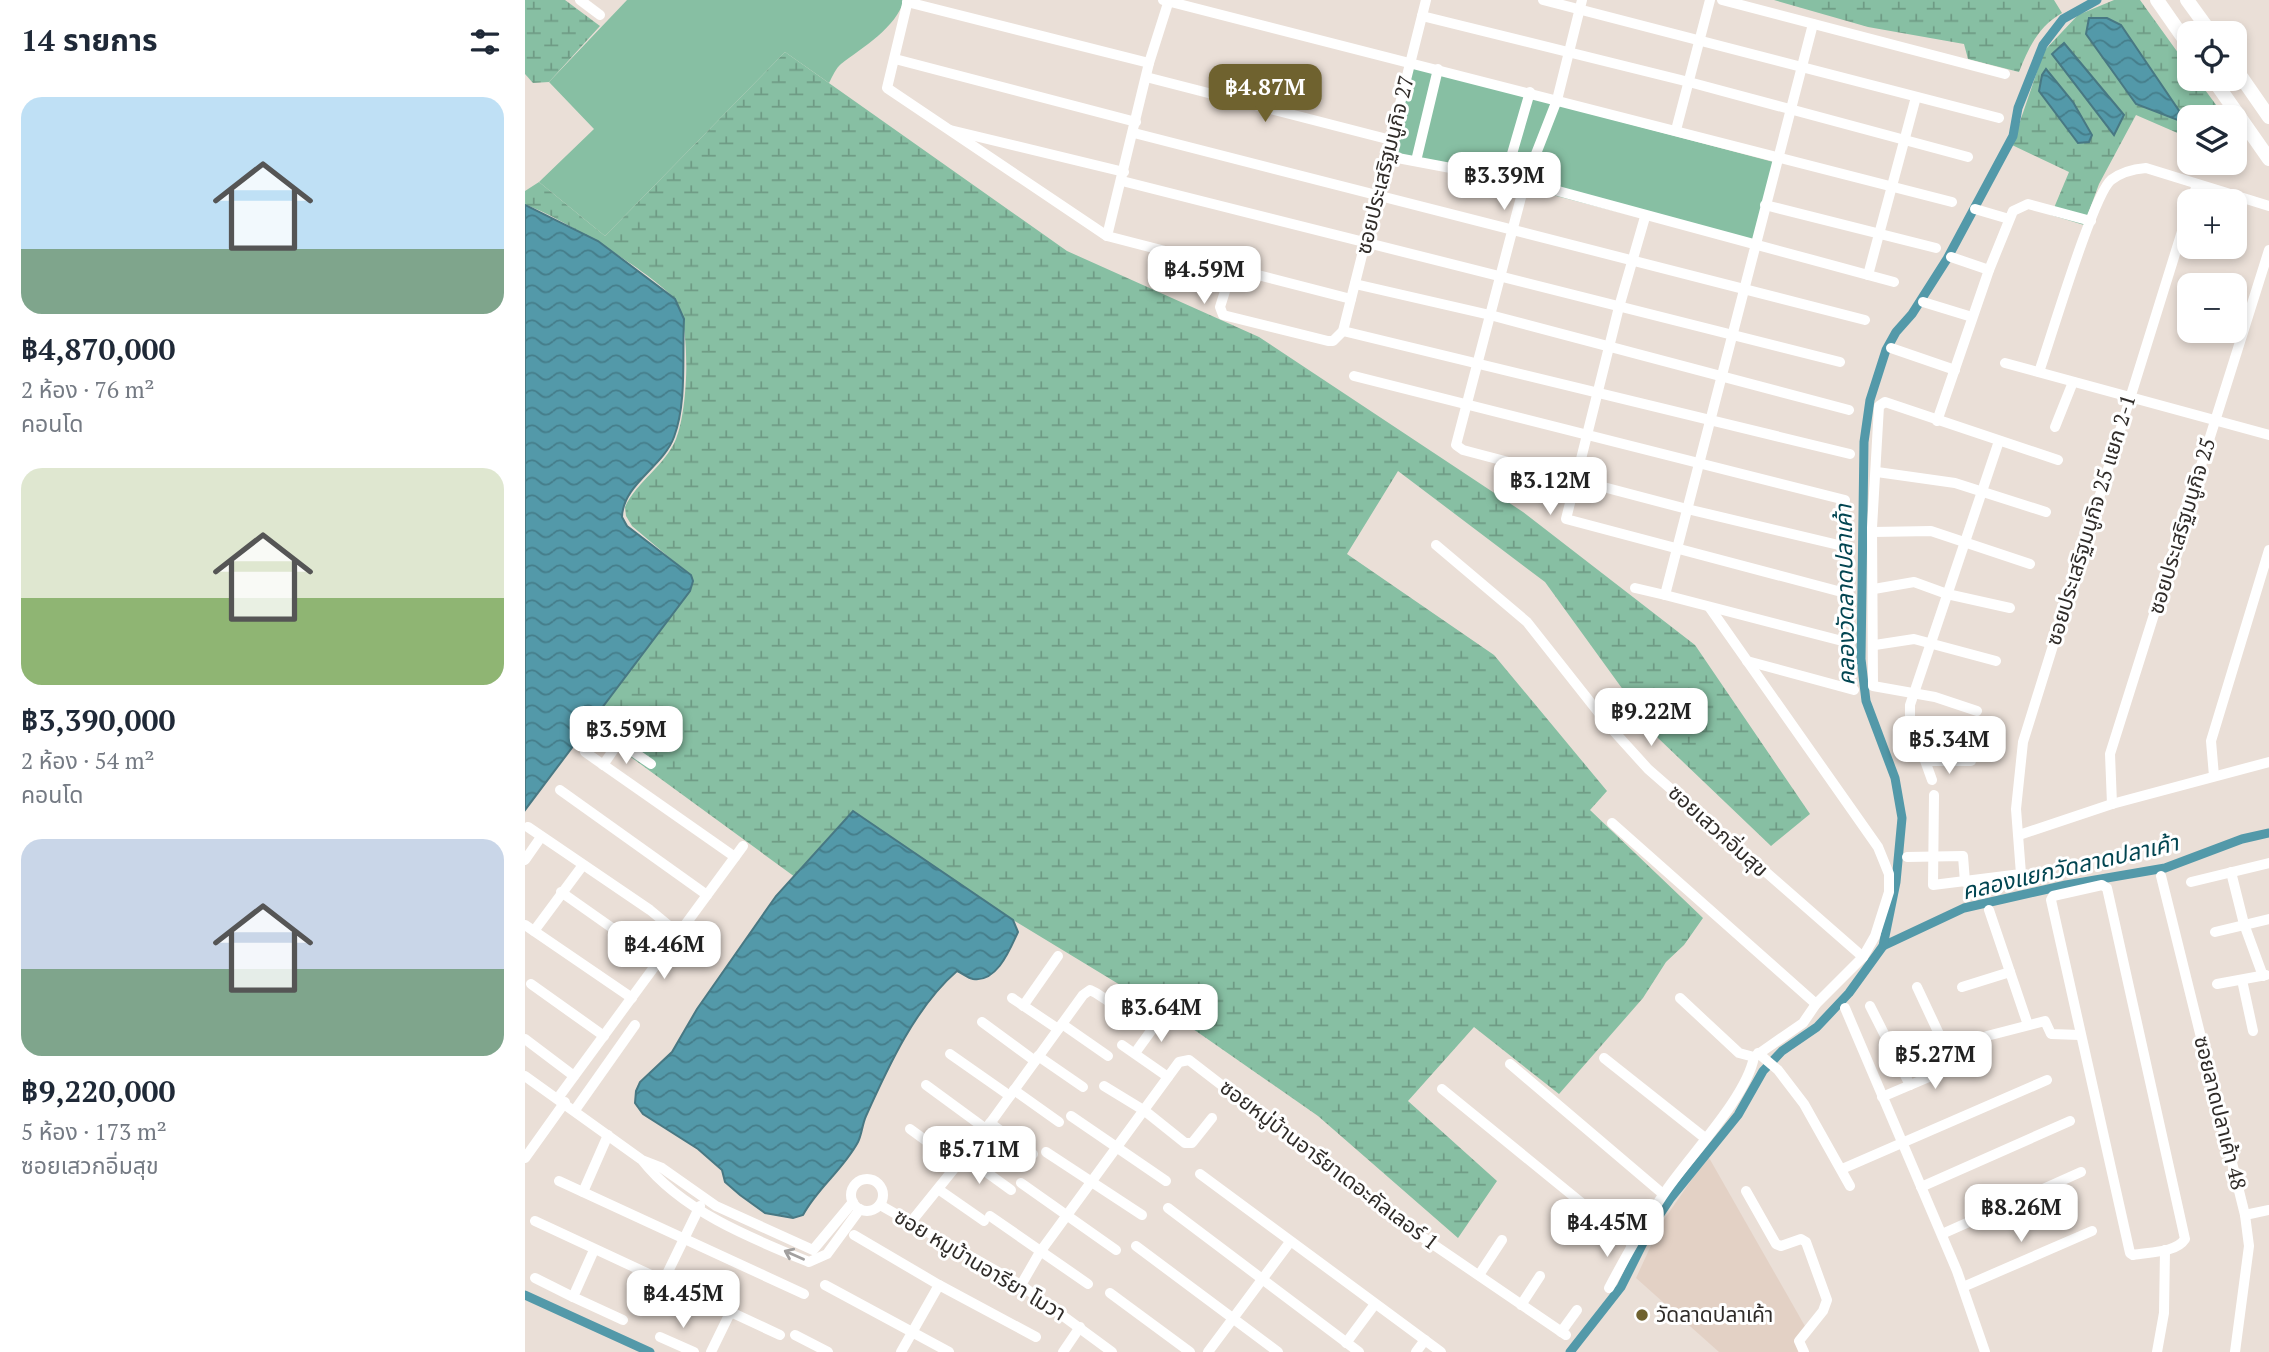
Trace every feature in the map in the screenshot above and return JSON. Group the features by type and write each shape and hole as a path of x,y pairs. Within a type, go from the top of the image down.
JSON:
{"main road":[{"path":"2157,0 2177,29"},
{"path":"2187,0 2202,21"},
{"path":"2247,85 2269,117"},
{"path":"2221,91 2269,159"}],"street":[{"path":"580,0 600,15"},
{"name":"ซอยประเสริฐมนูกิจ 27","path":"1343,331 1426,0"},
{"path":"1543,0 1581,5 1700,41 1999,118"},
{"path":"1676,130 1710,0"},
{"path":"1722,0 2005,74"},
{"path":"1149,63 908,1 887,88 944,129 1107,236 1351,299"},
{"path":"1107,236 1166,1 1952,202"},
{"path":"1581,5 1557,100 1525,182 1514,231 1455,441 1457,448 1576,481 1847,547"},
{"path":"1422,16 1689,82 1968,157"},
{"path":"1665,595 1730,334 1813,23"},
{"path":"895,59 1135,128 1514,231 1865,320"},
{"path":"1416,161 1438,69"},
{"path":"1146,77 1391,140"},
{"path":"1505,178 1529,92"},
{"path":"1868,275 1916,97"},
{"path":"944,129 1619,307 1840,362"},
{"path":"1387,156 1525,182 1645,217 1755,243 1894,282"},
{"path":"2039,372 2091,221 2106,186 2130,171 2146,168 2269,206"},
{"path":"2196,189 2197,184"},
{"path":"1937,421 1989,270 2009,219 2017,206 2028,204 2091,221"},
{"path":"1765,205 1936,248"},
{"path":"1975,209 2009,219"},
{"path":"1645,217 1585,436 1566,519 1849,594"},
{"name":"ซอยประเสริฐมนูกิจ 25 แยก 2-1","path":"1965,882 2021,874 2016,809 2023,742 2177,247"},
{"name":"ซอยประเสริฐมนูกิจ 25","path":"2112,804 2110,754 2269,250"},
{"path":"1951,257 1989,270"},
{"path":"1232,269 1220,307 1223,315 1328,341 1333,341 1343,331 1850,454"},
{"path":"1355,284 1490,315 1849,410"},
{"path":"1923,302 1972,317"},
{"path":"1891,348 1955,370"},
{"path":"2005,362 2269,435"},
{"path":"1353,376 1845,500"},
{"path":"2055,427 2073,382"},
{"path":"1977,711 1913,693 1873,687 1875,645 1870,621 1874,589 1873,532 1881,403 1885,402 2058,460"},
{"path":"1932,780 1910,719 1913,693 1999,441"},
{"path":"1877,471 1938,480 2046,512"},
{"path":"1873,532 1931,531 2030,564"},
{"name":"ซอยเสวกอิ่มสุข","path":"1437,545 1527,622 1610,727 1649,769 1863,957"},
{"path":"2214,776 2211,741 2269,550"},
{"path":"1874,589 1914,582 1947,594 2010,608"},
{"path":"1635,588 1850,643"},
{"path":"1609,1288 1663,1194 1705,1138 1758,1056 1803,1023 1817,1004 1863,957 1879,925 1889,892 1889,874 1878,847 1710,608"},
{"path":"1875,645 1914,639 1996,661"},
{"path":"1747,661 1854,690"},
{"path":"603,765 632,723 665,744"},
{"path":"619,742 651,764"},
{"path":"585,752 734,857"},
{"path":"1927,761 1971,761"},
{"path":"2019,835 2112,804 2269,762"},
{"path":"560,790 707,894"},
{"path":"1907,858 1931,857 1964,856 1965,882 1933,885 1931,857 1934,795"},
{"path":"1612,823 1817,1004"},
{"path":"528,827 679,934"},
{"path":"525,860 541,836"},
{"path":"525,1158 574,1076 743,846"},
{"path":"2191,882 2269,863"},
{"path":"583,865 530,928 632,998"},
{"path":"2217,984 2266,975 2244,924 2231,872"},
{"name":"ซอยลาดปลาเค้า 48","path":"2161,876 2245,1215 2249,1246 2235,1352"},
{"path":"2102,885 2107,888 2185,1239 2182,1244 2165,1250 2130,1253 2080,1035 2052,898 2102,885"},
{"path":"561,892 659,961"},
{"path":"1989,910 2028,1025"},
{"path":"2215,932 2269,919"},
{"path":"1023,1006 1058,956"},
{"path":"1962,987 2010,972"},
{"path":"2242,980 2253,1031"},
{"path":"531,984 604,1036"},
{"path":"1917,987 1954,1066"},
{"path":"911,1222 988,1126 1090,990 1137,1020"},
{"path":"1012,998 1108,1056"},
{"path":"1680,998 1739,1053 1758,1056 1778,1070 1804,1104 1850,1186"},
{"path":"1870,1006 1910,1085"},
{"path":"1845,1008 1942,1234 1985,1352"},
{"path":"1135,1054 1161,1017"},
{"path":"1987,1036 2045,1021 2051,1034 2080,1035"},
{"path":"982,1022 1083,1087"},
{"path":"575,1110 635,1025"},
{"path":"525,1039 574,1076"},
{"path":"1122,1045 1168,1077"},
{"path":"950,1054 1059,1122"},
{"path":"1882,1097 1976,1057"},
{"path":"1604,1058 1705,1138"},
{"name":"ซอยหมู่บ้านอารียาเดอะคัลเลอร์ 1","path":"1021,1285 1040,1252 1181,1060 1192,1061 1390,1215 1564,1334 1577,1310"},
{"path":"1510,1064 1663,1194"},
{"path":"525,1076 642,1160 662,1168 704,1199 814,1250 857,1206"},
{"path":"1842,1170 1901,1142 1982,1111 2047,1080"},
{"path":"926,1085 1033,1154"},
{"path":"1104,1086 1145,1111 1189,1144 1212,1118"},
{"path":"1443,1089 1632,1244"},
{"path":"1071,1116 1166,1181"},
{"path":"1921,1187 2070,1121"},
{"path":"911,1129 961,1160 1016,1187 1116,1250"},
{"path":"583,1192 608,1135"},
{"path":"1046,1152 1142,1215"},
{"path":"642,1160 654,1177 698,1210 809,1262 827,1254 857,1206"},
{"path":"1942,1234 2081,1172"},
{"path":"1199,1174 1441,1352"},
{"path":"869,1179 881,1185 883,1199 880,1205 871,1210 857,1206 851,1195 856,1183 869,1179"},
{"path":"559,1181 804,1294"},
{"path":"938,1189 1088,1284"},
{"path":"1746,1191 1776,1244 1781,1246 1801,1239 1806,1242 1827,1300 1823,1311 1799,1341 1804,1352"},
{"path":"663,1282 704,1199"},
{"name":"ซอย หมูบ้านอารียา โมวา","path":"880,1205 1021,1285 1112,1352"},
{"path":"1168,1208 1359,1352"},
{"path":"2245,1215 2269,1210"},
{"path":"535,1221 780,1335"},
{"path":"1963,1287 2092,1231"},
{"path":"854,1235 1035,1337"},
{"path":"1479,1275 1502,1240"},
{"path":"1208,1352 1290,1242"},
{"path":"1136,1245 1278,1352"},
{"path":"573,1297 594,1250"},
{"path":"2157,1352 2164,1313 2165,1250"},
{"path":"1521,1305 1540,1276"},
{"path":"535,1278 623,1320"},
{"path":"825,1285 949,1352"},
{"path":"901,1352 939,1285"},
{"path":"1110,1293 1190,1352"},
{"path":"1346,1343 1375,1304"},
{"path":"711,1352 730,1313"},
{"path":"1066,1351 1080,1327"},
{"path":"795,1335 828,1352"},
{"path":"660,1337 694,1352"},
{"path":"1416,1352 1425,1340"}],"shaded area":[{"path":"1708,1156 1806,1328 1800,1352 1719,1352 1636,1278 1661,1224"}],"green space":[{"path":"525,0 565,0 600,26 549,82 533,83 525,74"},
{"path":"627,0 904,0 886,28 839,66 829,83 785,52 605,236 539,182 594,129 549,82"},
{"path":"1774,0 2054,0 2062,13 2035,38 2019,72 1968,59 1964,44 1868,27"},
{"path":"2114,0 2140,0 2177,51 2177,91 2206,91 2216,105 2177,105 2177,133 2136,115 2099,184 2084,225 2051,215 2069,172 2012,145 2044,51 2078,15"},
{"path":"785,52 1067,251 1259,337 1523,512 1695,645 1810,814 1771,846 1658,738 1545,582 1398,471 1347,554 1494,655 1607,791 1590,810 1703,918 1684,945 1666,962 1643,998 1559,1094 1474,1027 1408,1101 1497,1181 1458,1238 1318,1116 1196,1031 1013,920 853,811 795,877 587,725 690,591 693,581 690,575 632,526 626,516 625,507 676,439 685,390 684,332 677,303 668,293 607,248 525,205 525,191 539,182 605,236"},
{"path":"1413,67 1781,164 1759,248 1392,154"}],"water":[{"path":"2089,18 2107,18 2121,25 2177,108 2177,120 2136,104 2086,34"},
{"path":"2064,43 2124,115 2114,135 2052,54"},
{"path":"2046,69 2073,102 2092,135 2089,142 2078,143 2039,91"},
{"path":"525,205 598,241 675,299 684,319 681,409 674,437 669,448 629,495 622,517 627,526 691,575 693,581 690,591 525,810"},
{"path":"853,811 1013,920 1018,932 1002,963 989,976 973,979 957,971 942,985 916,1019 866,1116 858,1142 803,1215 793,1218 765,1213 725,1182 722,1170 698,1149 643,1114 635,1103 636,1091 640,1082 672,1052 697,1009 776,896"}],"waterway":[{"name":"คลองวัดลาดปลาเค้า","path":"1570,1352 1621,1287 1650,1229 1670,1199 1738,1115 1763,1071 1782,1051 1817,1027 1849,993 1883,946 1896,882 1902,818 1895,778 1866,701 1861,659 1864,442 1870,400 1886,350 1947,259 2013,136 2018,108 2043,45 2063,19 2097,0"},
{"name":"คลองแยกวัดลาดปลาเค้า","path":"1883,946 1964,908 2066,885 2165,868 2242,839 2269,833"},
{"path":"525,1295 650,1352"}],"place":[{"name":"วัดลาดปลาเค้า","path":"1642,1315"}]}
